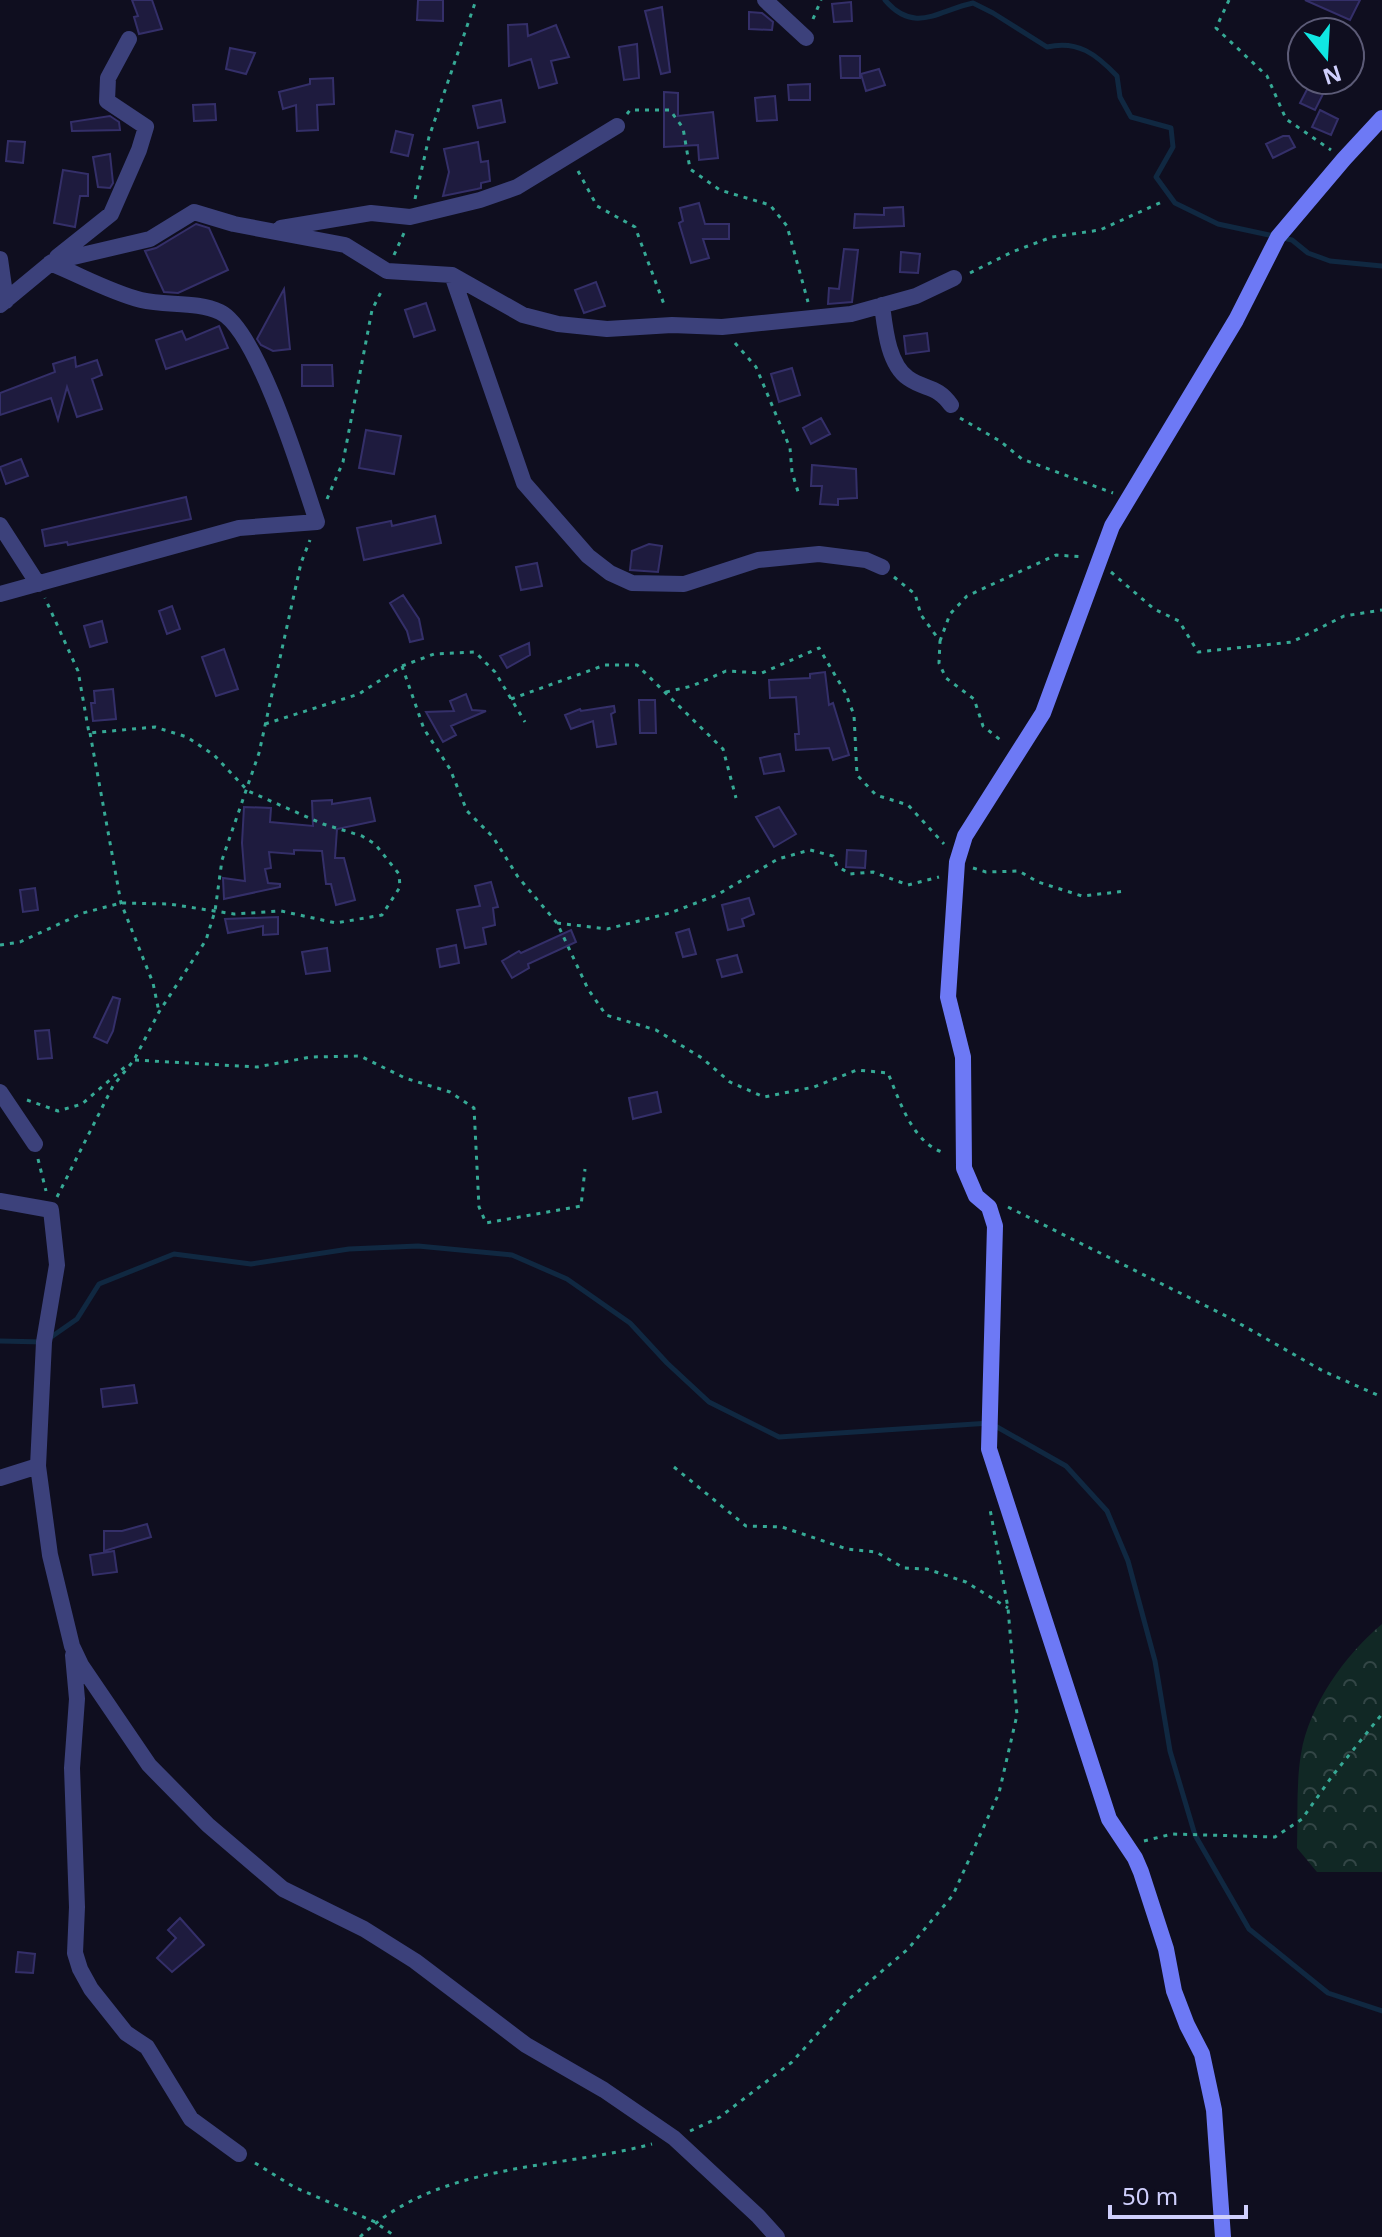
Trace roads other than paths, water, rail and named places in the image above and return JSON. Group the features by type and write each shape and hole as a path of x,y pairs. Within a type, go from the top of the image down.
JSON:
{"street":[{"path":"765,0 806,38"},
{"path":"3,303 111,214 146,127 107,101 108,78 129,39"},
{"path":"1223,2237 1214,2110 1202,2054 1174,1991 1166,1949 1141,1872 1109,1819 989,1449 995,1226 989,1207 976,1196 964,1168 963,1057 948,997 957,862 965,836 1043,713 1112,526 1236,320 1278,237 1382,118"},
{"path":"267,230 371,213 410,217 480,200 517,187 617,126"},
{"path":"51,262 150,239 194,212 345,245 387,271 452,275 523,315 607,329 672,325 722,327 851,314 916,296 954,278"},
{"path":"0,259 3,303"},
{"path":"0,594 239,528 317,522 285,429 254,357 232,320 205,307 139,299 51,262"},
{"path":"452,275 524,483 588,556 610,573 632,583 684,584 758,560 819,554 866,560 882,567"},
{"path":"882,305 887,345 906,377 941,392 951,405"},
{"path":"0,525 38,584"},
{"path":"0,1092 35,1144"},
{"path":"0,1201 51,1210 57,1265 44,1342 38,1466 50,1555 72,1646 77,1699 72,1768 77,1907 75,1953 91,1989 126,2033 147,2047 191,2119 239,2154"},
{"path":"0,1478 38,1466"},
{"path":"72,1646 81,1665 149,1765 251,1864 283,1889 364,1929 415,1961 526,2045 604,2090 674,2138 777,2237"}],"waterway":[{"path":"885,0 896,10 917,18 973,3 1047,47 1068,45 1086,51 1117,76 1120,97 1131,117 1171,128 1173,147 1156,177 1175,203 1218,224 1292,240 1308,253 1330,261 1382,266"},
{"path":"0,1341 44,1342 77,1319 99,1284 174,1254 251,1264 349,1249 418,1246 512,1255 567,1279 630,1323 709,1402 779,1437 990,1423 1066,1466 1107,1511 1128,1561 1155,1661 1170,1751 1195,1835 1249,1929 1328,1993 1382,2011"}]}
